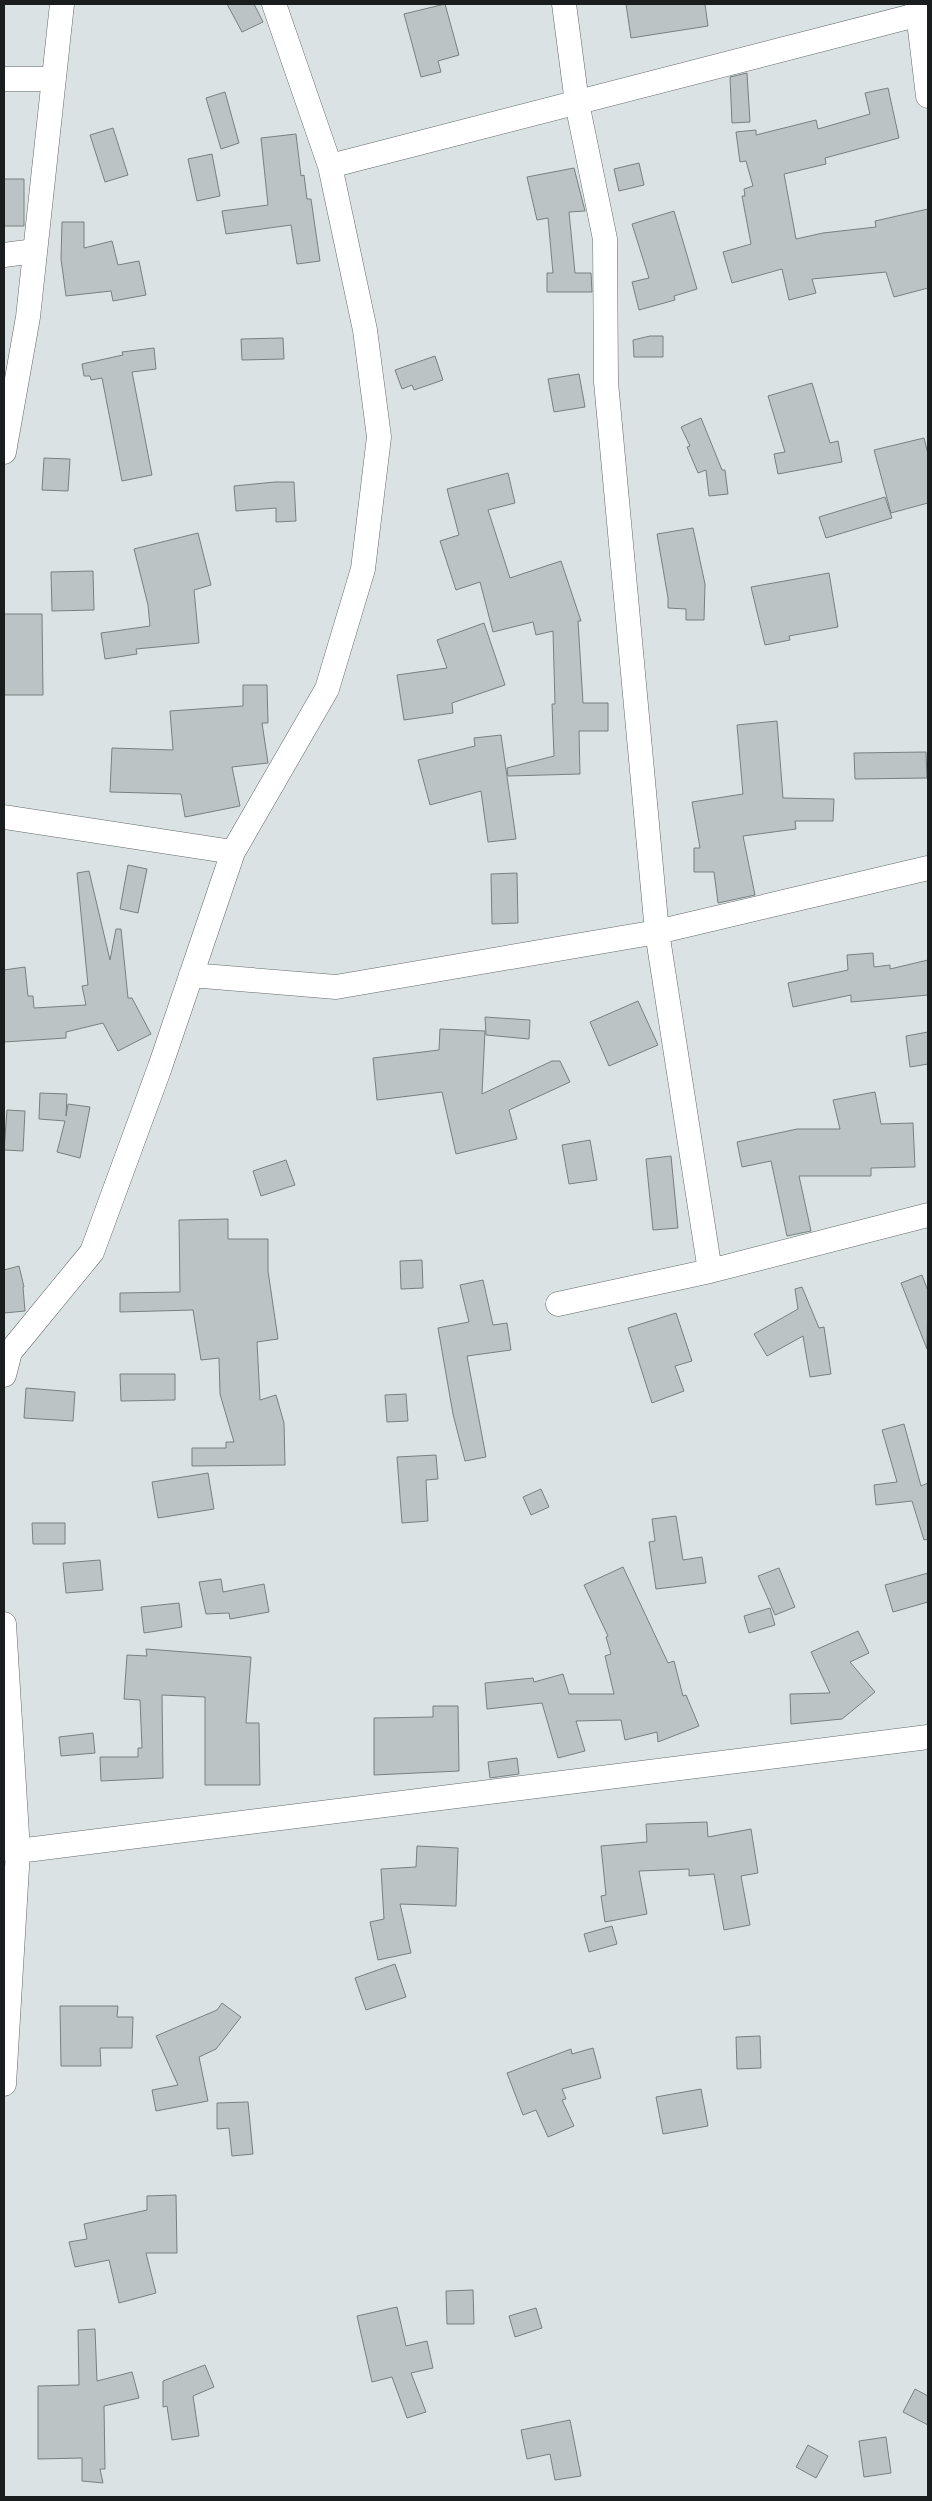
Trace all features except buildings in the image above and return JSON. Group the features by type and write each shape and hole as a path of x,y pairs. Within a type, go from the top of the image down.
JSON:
{"street":[{"path":"4,452 28,317 62,4"},
{"path":"4,1375 10,1352 92,1252 160,1067 233,852 327,689 363,569 380,437 365,330 330,166 274,4"},
{"path":"564,4 577,103 605,239 606,382 657,932 710,1271"},
{"path":"330,166 577,103 921,10 928,96"},
{"path":"4,78 53,79"},
{"path":"4,255 35,251"},
{"path":"4,817 233,852"},
{"path":"191,975 336,987 657,932 928,868"},
{"path":"558,1304 710,1271 928,1215"},
{"path":"4,1624 11,1850 4,2084"},
{"path":"11,1850 928,1736"}]}
